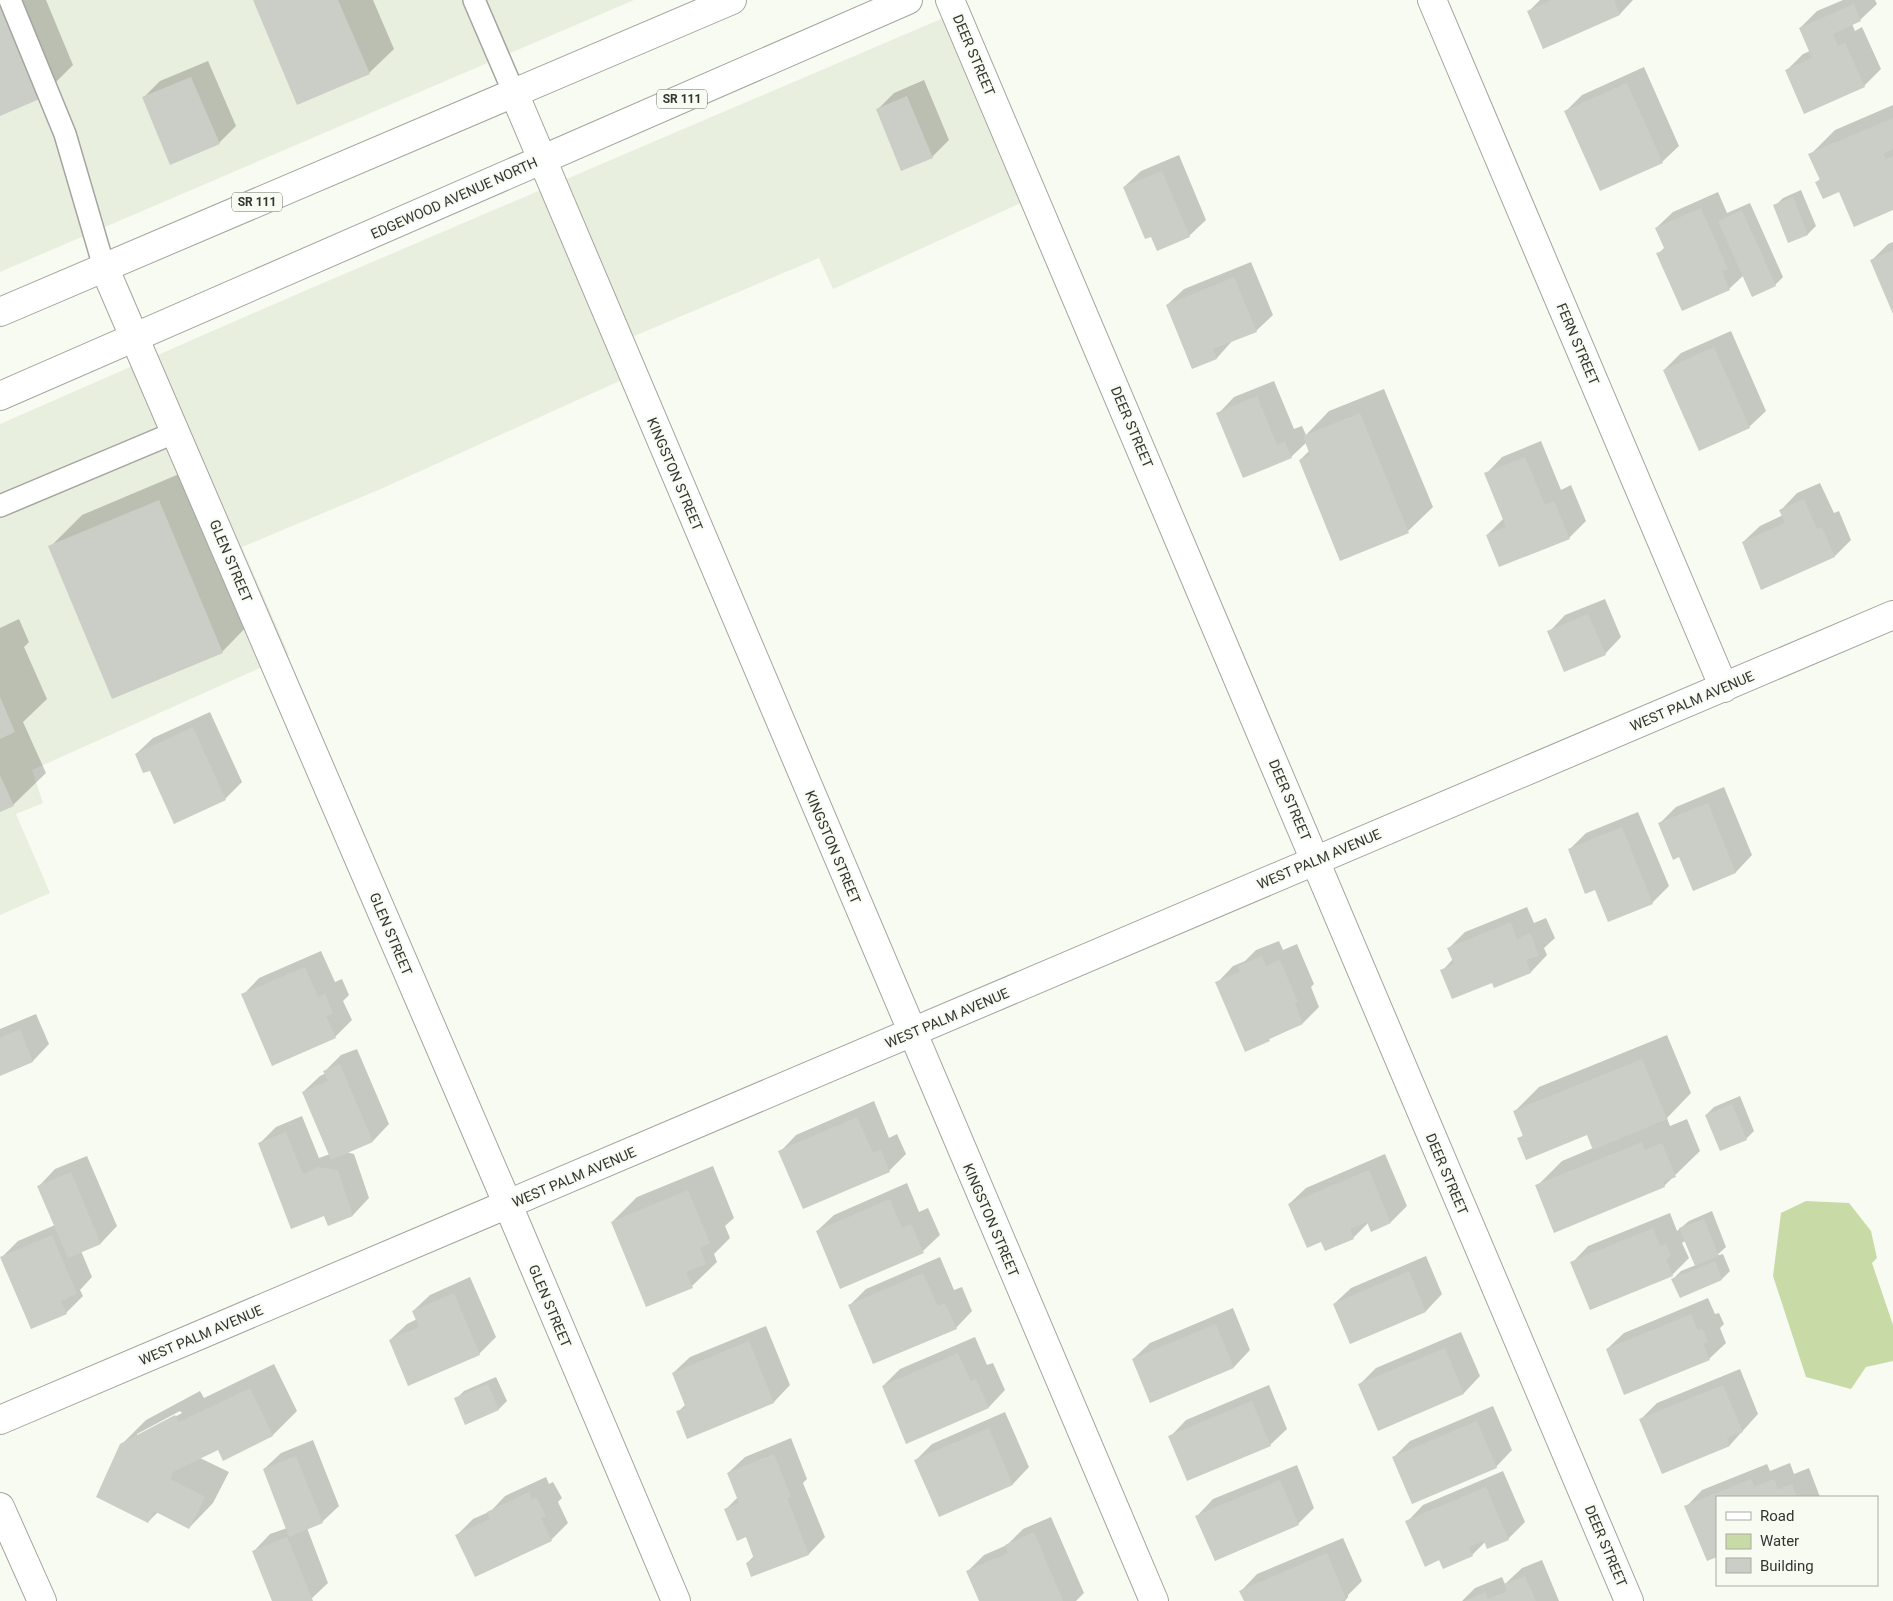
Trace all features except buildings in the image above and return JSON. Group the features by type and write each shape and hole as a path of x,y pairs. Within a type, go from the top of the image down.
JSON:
{"street":[{"name":"SR 111","path":"0,312 732,0"},
{"name":"EDGEWOOD AVENUE NORTH","path":"0,396 908,0"},
{"name":"DEER STREET","path":"950,0 1629,1601"},
{"name":"FERN STREET","path":"1432,0 1724,688"},
{"name":"KINGSTON STREET","path":"514,93 1154,1601"},
{"name":"GLEN STREET","path":"104,267 508,1205 676,1601"},
{"name":"WEST PALM AVENUE","path":"0,1420 1893,615"},
{"path":"0,1507 42,1601"}],"lane":[{"path":"10,0 65,134 104,267"},
{"path":"474,0 514,93"},
{"path":"0,506 176,432"}],"shaded area":[{"path":"0,0 634,0 0,272"},
{"path":"969,7 1045,192 833,289 819,258 632,337 646,369 383,488 242,547 289,655 32,770 43,803 16,814 50,893 0,915 0,424 302,292"}],"water":[{"path":"1806,1201 1849,1203 1871,1231 1877,1258 1872,1263 1893,1325 1893,1361 1866,1367 1851,1389 1806,1377 1773,1276 1781,1213"}]}
